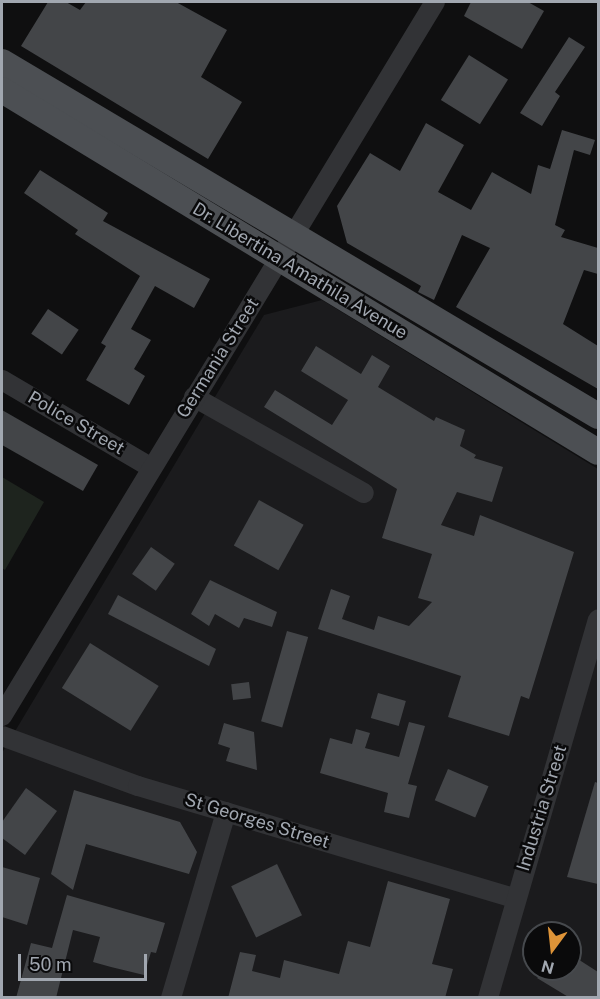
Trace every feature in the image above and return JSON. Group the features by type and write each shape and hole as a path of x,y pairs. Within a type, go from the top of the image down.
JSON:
{"main road":[{"name":"Dr. Libertina Amathila Avenue","path":"2,62 598,416"},
{"name":"Dr. Libertina Amathila Avenue","path":"2,90 598,452"}],"street":[{"name":"Germania Street","path":"2,716 150,467 296,235 435,2"},
{"name":"Police Street","path":"2,380 150,467"},
{"path":"194,397 364,493"},
{"name":"Industria Street","path":"488,998 514,898 598,620"},
{"name":"St Georges Street","path":"2,736 72,764 514,898"},
{"path":"171,998 226,812"}],"shaded area":[{"path":"322,300 598,469 598,997 2,998 2,753 264,315"},
{"path":"2,477 44,502 5,570 2,568"}],"building":[{"path":"48,2 66,2 80,10 86,2 176,2 227,30 201,77 242,102 208,159 21,46"},
{"path":"471,2 528,2 544,11 522,49 464,16"},
{"path":"569,37 585,47 555,92 560,96 542,126 520,113"},
{"path":"469,55 508,79 480,124 441,100"},
{"path":"426,123 464,145 438,192 471,210 492,172 531,194 538,165 550,169 562,130 595,140 590,155 574,150 555,225 565,230 561,237 598,248 598,274 584,270 563,324 598,346 598,389 456,307 490,248 462,235 434,300 418,292 421,286 347,243 337,206 370,153 400,171"},
{"path":"40,170 108,213 103,221 210,279 194,308 155,286 131,329 151,340 134,369 145,376 129,405 86,380 106,346 101,343 140,276 75,234 78,230 24,193"},
{"path":"48,309 79,330 62,355 31,334"},
{"path":"316,346 361,374 372,355 390,366 378,387 434,421 436,417 465,430 460,446 476,455 474,458 503,467 492,502 457,492 441,525 474,536 480,515 574,552 529,699 521,696 509,736 448,717 461,676 318,629 331,589 350,596 342,619 374,630 378,616 409,626 432,602 418,598 432,554 382,538 397,489 264,407 275,390 332,425 348,400 301,371"},
{"path":"2,410 98,465 83,491 2,445"},
{"path":"259,500 304,525 278,570 234,545"},
{"path":"151,547 175,564 156,591 132,574"},
{"path":"210,580 277,612 272,627 244,618 239,628 215,614 209,626 191,614"},
{"path":"118,595 216,649 209,666 108,614"},
{"path":"287,631 308,637 282,727 261,721"},
{"path":"90,643 159,686 131,731 62,688"},
{"path":"249,682 251,698 233,700 231,684"},
{"path":"378,693 406,701 399,726 371,718"},
{"path":"409,722 425,726 408,784 417,786 409,818 384,812 388,793 320,773 330,738 352,744 356,729 370,733 365,748 399,757"},
{"path":"224,723 254,732 257,770 226,761 230,748 218,744"},
{"path":"448,769 489,786 475,817 435,800"},
{"path":"595,782 598,783 598,884 567,877"},
{"path":"26,788 57,811 25,855 2,838 2,822"},
{"path":"74,790 180,822 197,852 189,874 86,844 73,890 51,874"},
{"path":"277,864 302,915 256,938 231,886"},
{"path":"2,867 40,878 27,925 2,917"},
{"path":"388,881 450,899 432,964 453,969 445,998 228,998 240,952 256,955 252,971 280,978 284,960 339,974 348,941 370,947"},
{"path":"67,895 165,923 156,953 151,952 144,975 111,967 93,962 100,937 73,930 56,998 16,998 31,943 52,948"},
{"path":"582,962 598,972 598,998 570,998 542,981 582,981"}]}
